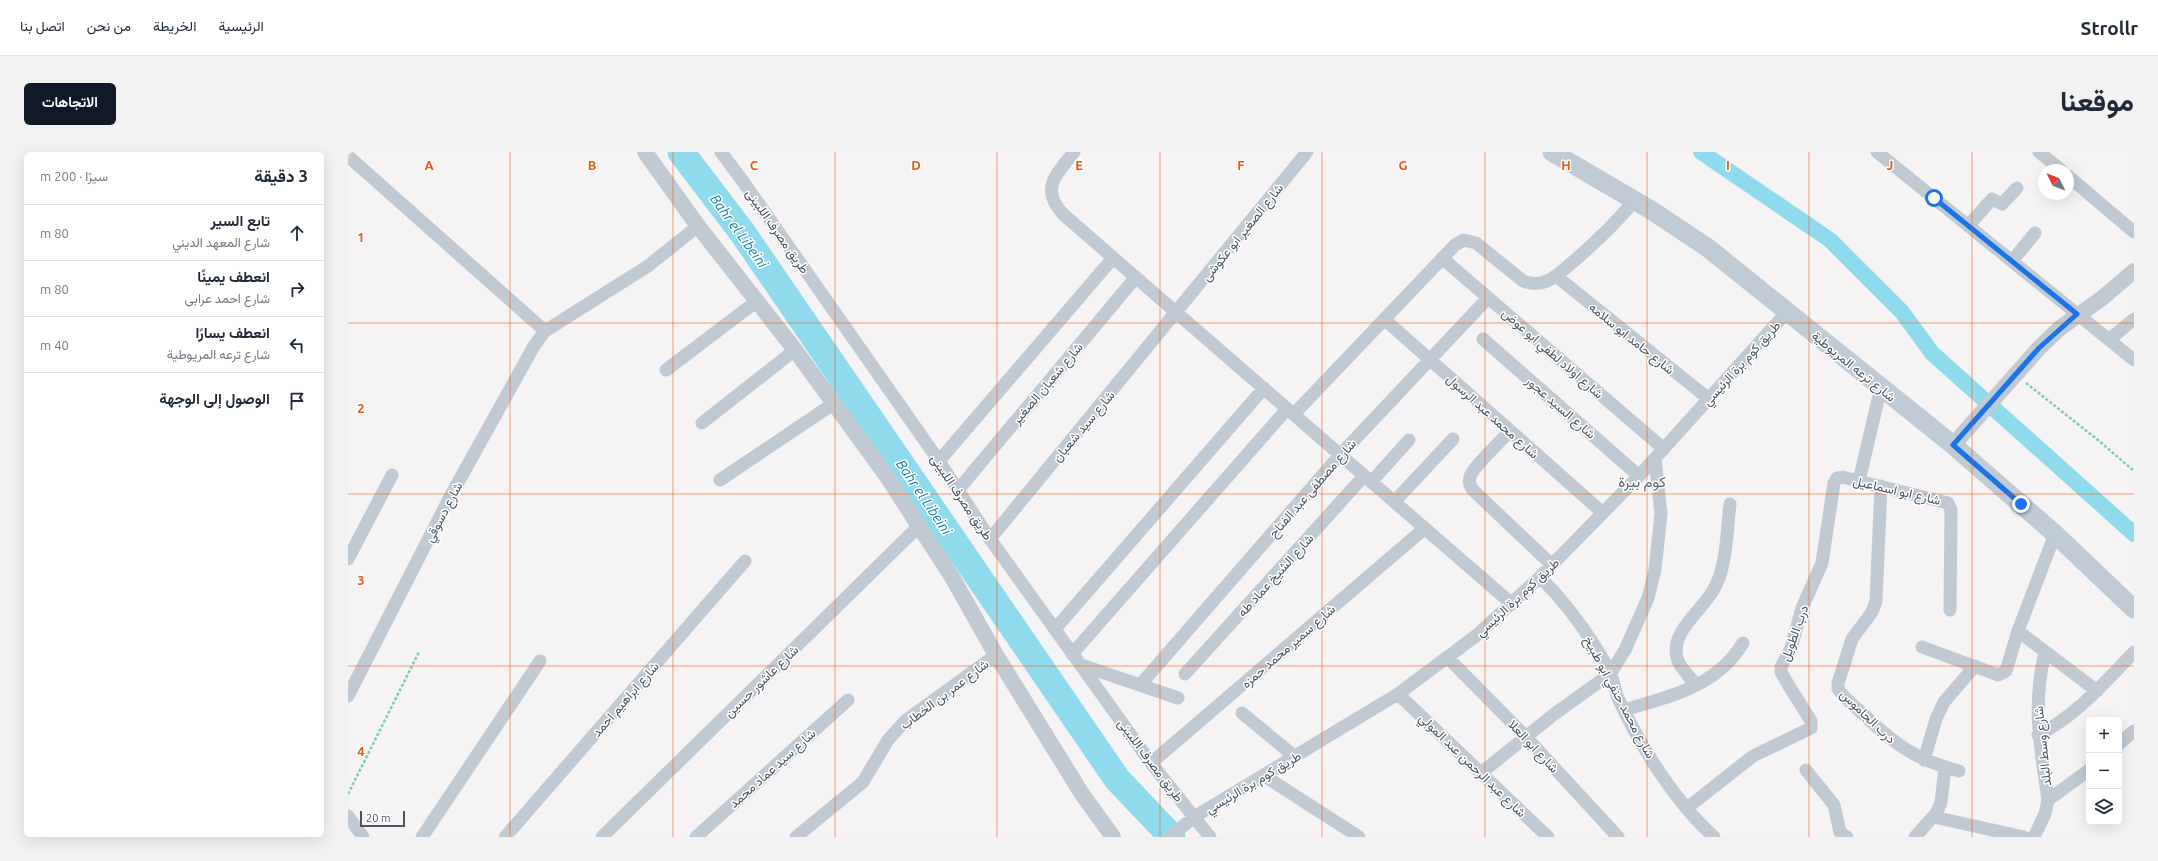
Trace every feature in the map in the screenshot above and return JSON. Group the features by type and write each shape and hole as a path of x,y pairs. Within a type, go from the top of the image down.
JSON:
{"main road":[{"name":"شارع ترعه المريوطية","path":"1552,152 1635,200 1690,235 1953,445 2055,534 2134,608"}],"street":[{"path":"645,152 698,226 795,350 886,475 920,525 952,577 996,655 1082,794 1113,837"},
{"name":"طريق مصرف اللبينى","path":"721,152 752,193 939,461 990,538 1072,654 1151,764 1210,837"},
{"path":"1074,152 1052,181 1051,194 1055,206 1512,604"},
{"name":"شارع الصغير ابو عكوشى","path":"1177,313 1307,152"},
{"path":"1877,152 2110,339 2134,360"},
{"path":"2039,152 2054,164"},
{"path":"348,156 545,331 648,266 698,226"},
{"path":"2074,181 2134,232"},
{"path":"1968,226 1992,199 2002,204 2018,188"},
{"path":"1072,654 1290,412 1384,319 1455,245 1464,240 1476,243 1523,281 1533,284 1546,282 1556,276 1594,244 1635,200"},
{"path":"2012,261 2035,233"},
{"path":"939,461 1113,258"},
{"name":"شارع اولاد لطفي ابو عوض","path":"1442,258 1660,454"},
{"path":"1953,445 2039,348 2077,314 2100,299 2134,270"},
{"name":"شارع حامد ابو سلامه","path":"1556,276 1709,400"},
{"name":"شارع شعبان الصغير","path":"958,490 1136,277"},
{"name":"شارع مصطفى عبد الفتاح","path":"1141,684 1340,455 1488,298"},
{"path":"666,370 757,301"},
{"name":"طريق كوم برة الرئيسي","path":"1170,837 1194,817 1398,694 1448,658 1512,604 1660,454 1787,312"},
{"name":"شارع سيد شعبان","path":"990,538 1177,313"},
{"name":"شارع محمد عبد الرسول","path":"1384,319 1603,513"},
{"path":"2110,339 2134,319"},
{"name":"شارع دسوقي","path":"348,696 495,414 521,366 545,331"},
{"name":"شارع السيد عجور","path":"1483,339 1639,476"},
{"path":"702,423 795,350"},
{"path":"1859,481 1881,387"},
{"path":"1055,629 1264,388"},
{"path":"720,480 833,404"},
{"path":"1510,431 1470,475 1470,484 1475,492 1552,565"},
{"path":"1394,502 1453,439"},
{"name":"شارع الشيخ عماد طه","path":"1185,674 1368,479 1409,440"},
{"path":"1481,773 1610,674 1638,624 1655,570 1661,514 1660,454"},
{"path":"348,559 392,476"},
{"name":"شارع ابو اسماعيل","path":"1835,481 1842,477 1944,501 1950,506 1950,610"},
{"name":"درب الطويل","path":"1687,808 1753,756 1811,728 1811,721 1783,676 1781,667 1791,648 1802,608 1822,563 1835,481"},
{"name":"درب الجاموس","path":"1881,486 1876,601 1872,612 1852,640 1838,683 1838,689 1883,733 1902,748 1924,760 1945,768 1959,771"},
{"path":"1696,685 1678,662 1676,642 1680,634 1711,596 1717,585 1721,574 1730,504"},
{"name":"شارع عاشور حسين","path":"602,837 920,525"},
{"name":"شارع سمير محمد حمزه","path":"1151,764 1425,528"},
{"path":"1922,647 1998,675 2006,671 2018,632 2055,534"},
{"name":"شارع ابراهيم احمد","path":"505,837 745,561"},
{"name":"شارع محمد حنفي ابو طبيخ","path":"1540,577 1579,620 1610,674 1624,710 1649,754 1705,834"},
{"path":"2018,632 2097,691"},
{"path":"1624,710 1696,685 1722,670 1734,658 1743,643"},
{"name":"شارع وسط البلد","path":"2034,837 2045,814 2048,800 2038,735 2038,693 2045,652"},
{"path":"2038,735 2058,725 2097,691 2134,652"},
{"name":"شارع عمر بن الخطاب","path":"796,837 863,782 888,740 905,721 996,655"},
{"name":"شارع ابو العلا","path":"1448,658 1526,737 1618,837"},
{"path":"422,837 540,661"},
{"path":"1080,665 1141,684 1178,698"},
{"path":"1924,760 1936,719 1944,702 1975,666"},
{"name":"شارع عبد الرحمن عبد المولي","path":"1398,694 1548,837"},
{"name":"شارع سيد عماد محمد","path":"696,837 848,700"},
{"path":"1242,713 1294,756"},
{"path":"2122,741 2134,731"},
{"path":"1915,837 1934,817 1941,802 1945,768"},
{"path":"1806,770 1834,805 1840,832 1847,837"},
{"path":"2048,800 2086,772"},
{"path":"1262,775 1359,837"},
{"path":"348,816 363,837"},
{"path":"1934,817 1977,832 2024,837"}],"path":[{"path":"2016,375 2098,440 2134,471"},
{"path":"348,794 419,652"}],"waterway":[{"name":"Bahr el Libeini","path":"681,152 742,232 1117,779 1172,837"},
{"path":"1701,152 1830,240 1902,312 1932,353 2134,534"}],"district":[{"name":"كوم بيرة","path":"1642,482"}],"route":[{"path":"1934,198 2077,314 2039,348 1953,445 2021,504"}]}
